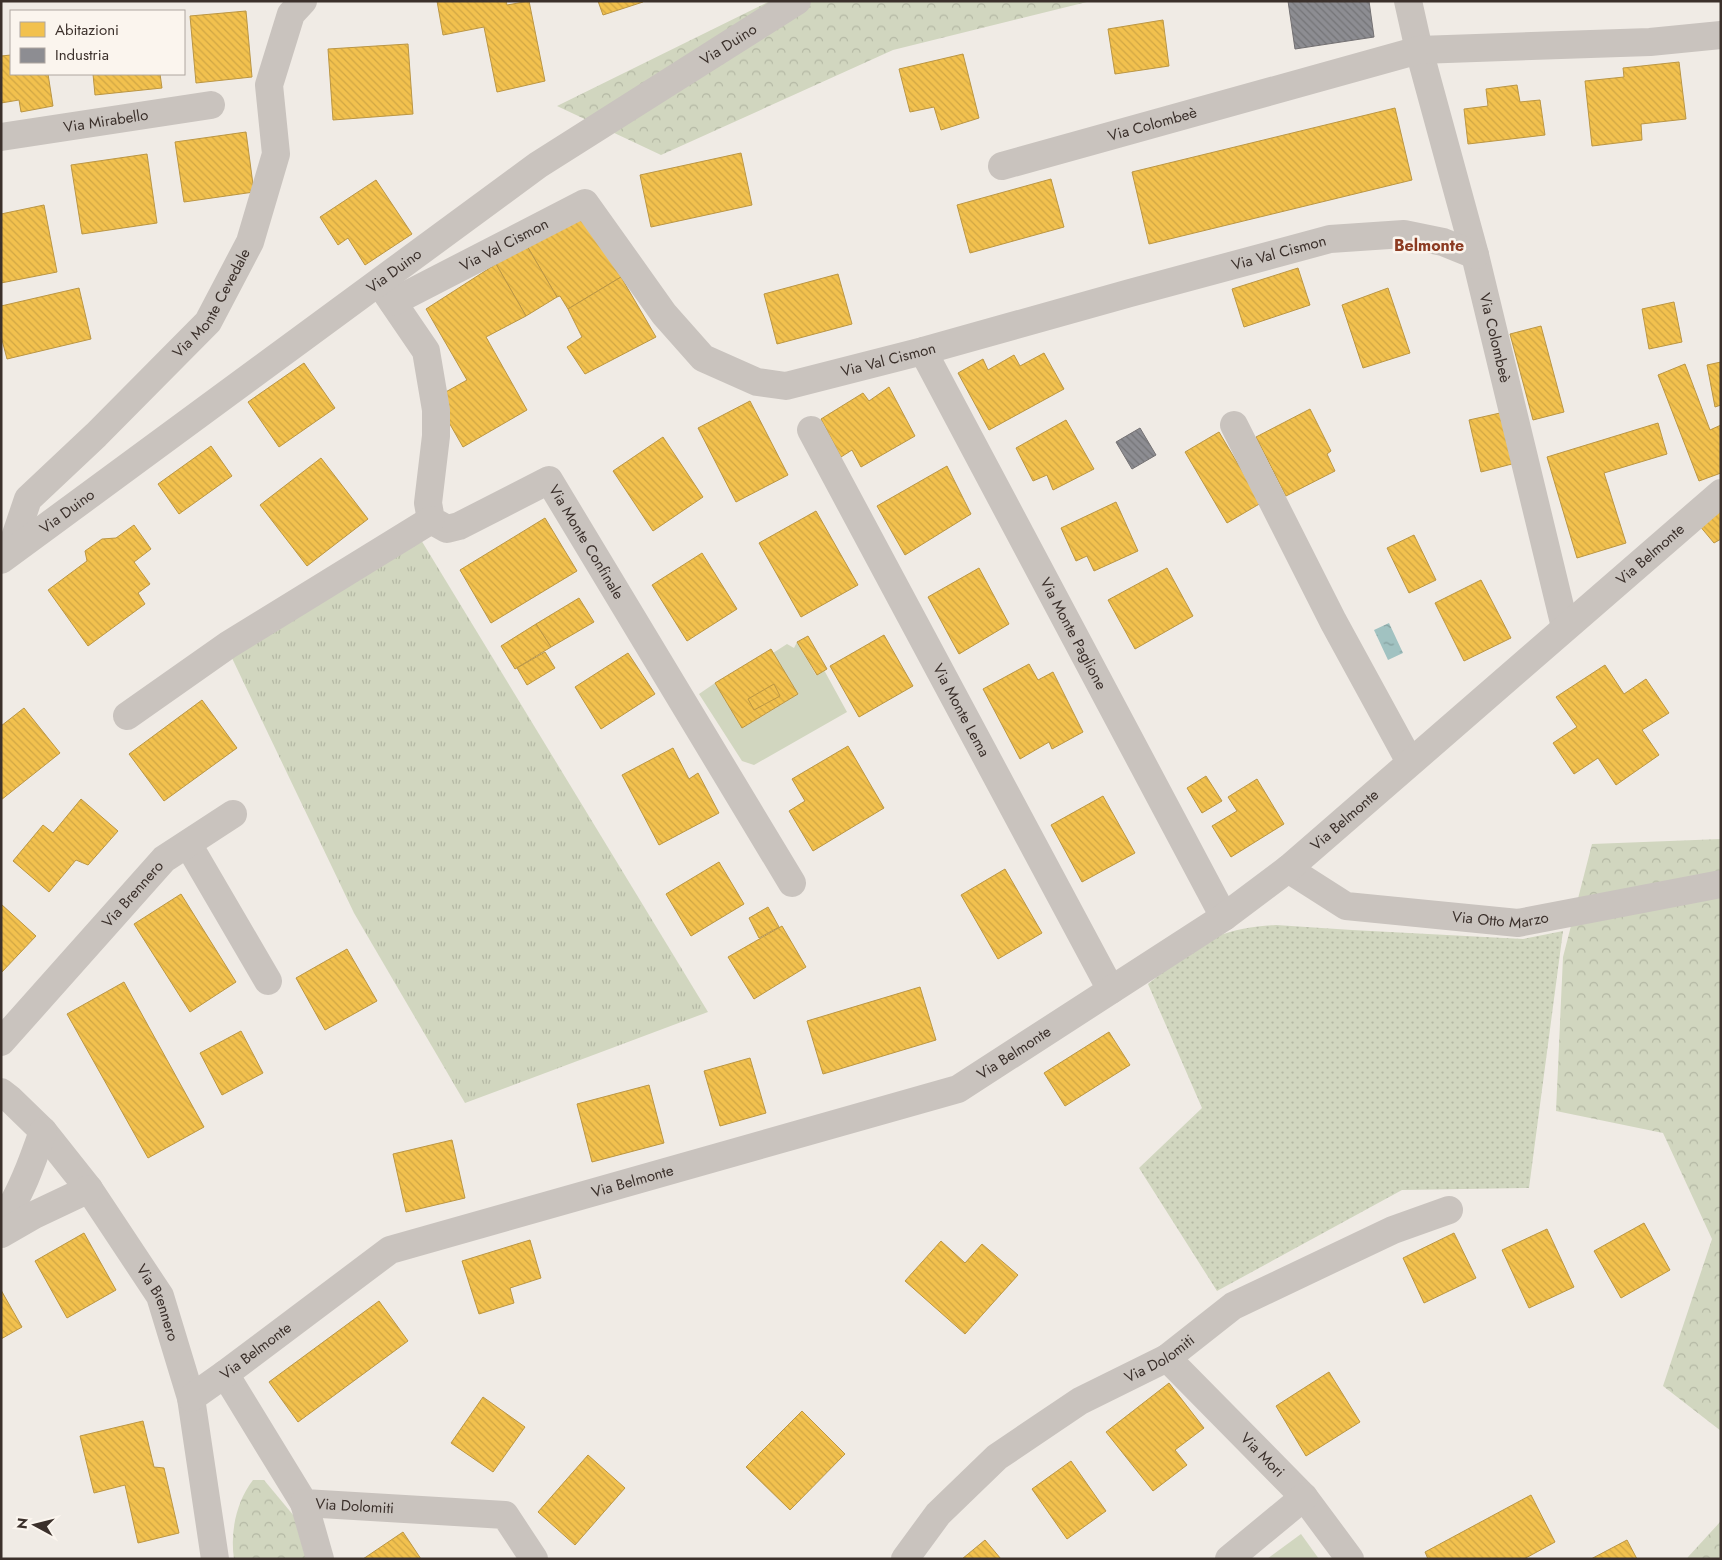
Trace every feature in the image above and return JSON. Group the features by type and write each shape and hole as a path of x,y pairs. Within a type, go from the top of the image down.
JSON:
{"street":[{"name":"Via Monte Cevedale","path":"6,556 28,499 96,435 208,322 250,242 274,163 276,154 269,85 291,14 303,1"},
{"name":"Via Duino","path":"6,556 386,293 538,165 797,1"},
{"path":"1408,1 1419,50"},
{"name":"Via Colombeè","path":"1002,166 1419,50 1650,42 1721,35"},
{"name":"Via Colombeè","path":"1419,50 1475,255 1565,627"},
{"name":"Via Mirabello","path":"1,137 211,105"},
{"name":"Via Val Cismon","path":"386,293 585,203 664,314 703,358 757,382 786,386 923,351 1139,290 1330,239 1404,234 1443,242 1475,255"},
{"path":"127,716 228,645 432,520 428,503 436,436 436,410 426,351 386,293"},
{"name":"Via Monte Paglione","path":"923,351 1224,916"},
{"path":"1234,425 1333,621 1410,762"},
{"name":"Via Monte Lema","path":"811,430 1111,990"},
{"name":"Via Monte Confinale","path":"432,520 447,529 459,526 549,480 792,883"},
{"name":"Via Belmonte","path":"191,1398 226,1374 390,1250 958,1089 1224,916 1288,869 1721,492"},
{"name":"Via Brennero","path":"1,1042 164,860 233,814"},
{"path":"188,844 268,981"},
{"name":"Via Otto Marzo","path":"1288,869 1346,906 1518,923 1721,884"},
{"name":"Via Brennero","path":"1,1092 43,1131 89,1189 160,1296 191,1398 215,1559"},
{"path":"1,1221 27,1174 43,1131"},
{"path":"1,1234 34,1215 89,1189"},
{"name":"Via Dolomiti","path":"905,1559 938,1514 997,1457 1080,1401 1168,1358 1233,1306 1393,1230 1449,1210"},
{"name":"Via Mori","path":"1168,1358 1304,1497 1350,1559"},
{"name":"Via Dolomiti","path":"226,1374 304,1503 505,1515 534,1559"},
{"path":"1229,1559 1304,1497"},
{"path":"304,1503 320,1559"}],"green space":[{"path":"770,1 1091,1 893,50 661,155 557,106"},
{"path":"418,535 708,1012 465,1103 354,913 231,656"},
{"path":"797,642 816,675 824,670 847,712 754,765 742,761 699,694 715,683 742,728 798,694 773,653 787,644 794,648"},
{"path":"1721,839 1721,1431 1663,1386 1712,1239 1663,1133 1556,1111 1563,957 1592,844"},
{"path":"1276,925 1523,939 1563,931 1529,1188 1402,1190 1217,1291 1139,1168 1202,1108 1148,984 1206,941 1238,930"},
{"path":"253,1480 264,1480 294,1516 306,1559 234,1559 233,1538 238,1508"},
{"path":"1721,1521 1721,1559 1687,1559 1688,1557"},
{"path":"1301,1534 1319,1559 1267,1559"}],"water":[{"path":"1389,623 1403,653 1388,660 1374,630"}],"building: Abitazioni":[{"path":"437,1 506,1 507,5 529,1 545,81 497,92 484,27 443,35"},
{"path":"598,1 643,1 643,2 603,15"},
{"path":"246,11 252,77 196,83 190,16"},
{"path":"1163,20 1169,66 1115,74 1108,29"},
{"path":"408,44 413,114 333,120 328,49"},
{"path":"963,54 979,118 941,130 934,107 910,112 899,69"},
{"path":"10,55 10,75 48,75 53,106 21,112 19,100 1,103 1,56"},
{"path":"1679,62 1686,119 1641,124 1642,140 1592,146 1585,81 1624,77 1623,68"},
{"path":"93,75 160,75 162,88 95,95"},
{"path":"1517,85 1520,102 1540,100 1545,135 1468,144 1464,109 1488,106 1486,89"},
{"path":"1395,108 1412,180 1149,244 1132,172"},
{"path":"246,132 254,192 184,202 175,142"},
{"path":"741,153 752,205 651,227 640,175"},
{"path":"147,154 157,223 82,234 71,165"},
{"path":"1051,179 1064,227 970,253 957,205"},
{"path":"376,180 412,234 365,265 348,238 338,245 320,217"},
{"path":"44,205 57,272 1,283 1,214"},
{"path":"584,213 621,277 568,309 560,296 557,297 527,246"},
{"path":"527,246 557,297 526,316 496,264"},
{"path":"496,264 526,316 486,337 527,410 463,447 435,398 467,380 426,309"},
{"path":"1298,268 1310,305 1244,327 1232,289"},
{"path":"838,274 852,324 777,344 764,294"},
{"path":"621,277 656,337 585,374 567,347 582,337 568,309"},
{"path":"79,288 91,339 7,359 1,336 1,306"},
{"path":"1388,288 1410,353 1363,368 1342,305"},
{"path":"1674,302 1682,342 1649,349 1642,309"},
{"path":"1541,326 1564,412 1533,420 1510,334"},
{"path":"1044,353 1064,389 989,430 958,373 983,359 988,370 1014,355 1020,366"},
{"path":"1721,362 1721,405 1715,407 1707,365"},
{"path":"304,363 335,408 279,447 248,402"},
{"path":"1685,364 1710,430 1721,425 1721,473 1699,481 1658,375"},
{"path":"889,387 915,436 861,467 852,450 841,457 821,419 863,393 869,401"},
{"path":"750,401 788,475 736,502 698,428"},
{"path":"1310,409 1331,451 1327,454 1335,471 1286,496 1256,437"},
{"path":"1500,413 1512,464 1481,472 1469,420"},
{"path":"1066,420 1094,469 1053,490 1047,475 1033,481 1016,448"},
{"path":"1658,423 1667,454 1604,473 1626,543 1577,558 1547,457"},
{"path":"1219,432 1261,503 1227,523 1185,452"},
{"path":"663,437 703,497 653,531 613,471"},
{"path":"211,446 232,476 179,514 158,484"},
{"path":"321,458 368,519 307,566 260,505"},
{"path":"947,466 971,514 905,555 877,506"},
{"path":"1116,502 1138,551 1094,571 1087,556 1076,561 1061,528"},
{"path":"1721,505 1721,539 1714,543 1699,525"},
{"path":"816,511 858,585 801,617 759,543"},
{"path":"545,518 577,571 491,623 460,570"},
{"path":"134,525 151,549 134,562 150,584 138,593 145,604 88,646 48,590 87,561 85,551 102,539 116,538"},
{"path":"1414,535 1436,580 1409,593 1387,548"},
{"path":"702,553 737,609 687,641 652,585"},
{"path":"979,568 1009,624 959,654 928,597"},
{"path":"1167,568 1193,616 1135,649 1108,600"},
{"path":"1481,580 1511,638 1464,661 1435,603"},
{"path":"579,598 594,622 551,647 536,624"},
{"path":"536,624 551,647 515,669 501,646"},
{"path":"884,635 913,686 859,717 830,666"},
{"path":"808,636 827,669 817,675 797,642"},
{"path":"771,649 798,694 742,728 715,683"},
{"path":"545,652 555,668 527,685 517,668"},
{"path":"628,653 655,694 601,729 575,687"},
{"path":"1029,664 1038,680 1053,672 1083,732 1052,749 1049,742 1020,759 983,689"},
{"path":"1605,665 1624,694 1646,679 1669,713 1642,730 1659,755 1616,785 1598,758 1574,774 1553,743 1577,727 1556,697"},
{"path":"774,684 780,696 754,710 748,699"},
{"path":"202,700 237,748 164,801 129,754"},
{"path":"24,708 60,753 1,800 1,726"},
{"path":"848,746 884,808 813,851 789,811 805,801 792,779"},
{"path":"673,748 689,779 698,773 719,813 659,845 622,775"},
{"path":"1206,776 1222,801 1202,813 1187,788"},
{"path":"1257,779 1284,824 1231,857 1212,826 1237,811 1228,797"},
{"path":"1103,796 1135,853 1082,882 1051,825"},
{"path":"81,799 118,831 88,865 76,860 49,892 13,861 43,825 53,833"},
{"path":"719,862 744,904 691,936 666,894"},
{"path":"1005,869 1042,933 998,959 961,895"},
{"path":"181,894 236,982 190,1012 134,924"},
{"path":"1,904 36,936 1,973"},
{"path":"768,907 779,927 759,938 749,918"},
{"path":"782,926 806,967 754,999 728,957"},
{"path":"347,949 377,1001 325,1030 296,978"},
{"path":"124,982 204,1127 148,1158 67,1014"},
{"path":"920,987 936,1040 823,1074 807,1021"},
{"path":"241,1031 263,1073 222,1095 200,1053"},
{"path":"1109,1032 1130,1065 1065,1106 1044,1073"},
{"path":"750,1058 766,1113 720,1126 704,1071"},
{"path":"649,1085 664,1143 592,1162 577,1104"},
{"path":"452,1140 465,1198 406,1212 393,1154"},
{"path":"1644,1223 1670,1270 1621,1298 1594,1251"},
{"path":"1547,1229 1574,1287 1529,1308 1502,1250"},
{"path":"84,1233 116,1290 67,1318 35,1261"},
{"path":"1454,1233 1476,1278 1424,1303 1403,1258"},
{"path":"530,1240 541,1278 510,1288 514,1303 479,1314 462,1261"},
{"path":"941,1241 965,1263 982,1244 1018,1275 965,1334 905,1281"},
{"path":"1,1290 22,1327 1,1339"},
{"path":"379,1301 408,1341 298,1422 269,1382"},
{"path":"1329,1372 1360,1422 1306,1456 1276,1406"},
{"path":"1169,1383 1204,1428 1175,1450 1187,1465 1153,1491 1106,1432"},
{"path":"483,1397 525,1427 493,1472 451,1443"},
{"path":"802,1411 845,1454 790,1510 746,1467"},
{"path":"143,1421 154,1467 164,1468 179,1533 138,1543 125,1485 94,1493 80,1436"},
{"path":"588,1455 625,1488 575,1545 538,1512"},
{"path":"1071,1461 1106,1511 1067,1539 1032,1489"},
{"path":"1531,1495 1555,1542 1524,1559 1428,1559 1425,1552"},
{"path":"403,1532 421,1559 363,1559"},
{"path":"985,1540 1001,1559 962,1559"},
{"path":"1627,1540 1637,1559 1591,1559"}],"building: Industria":[{"path":"1288,1 1369,1 1374,37 1295,49"},
{"path":"1140,428 1156,455 1132,469 1116,442"}],"district":[{"name":"Belmonte","path":"1429,245"}]}
